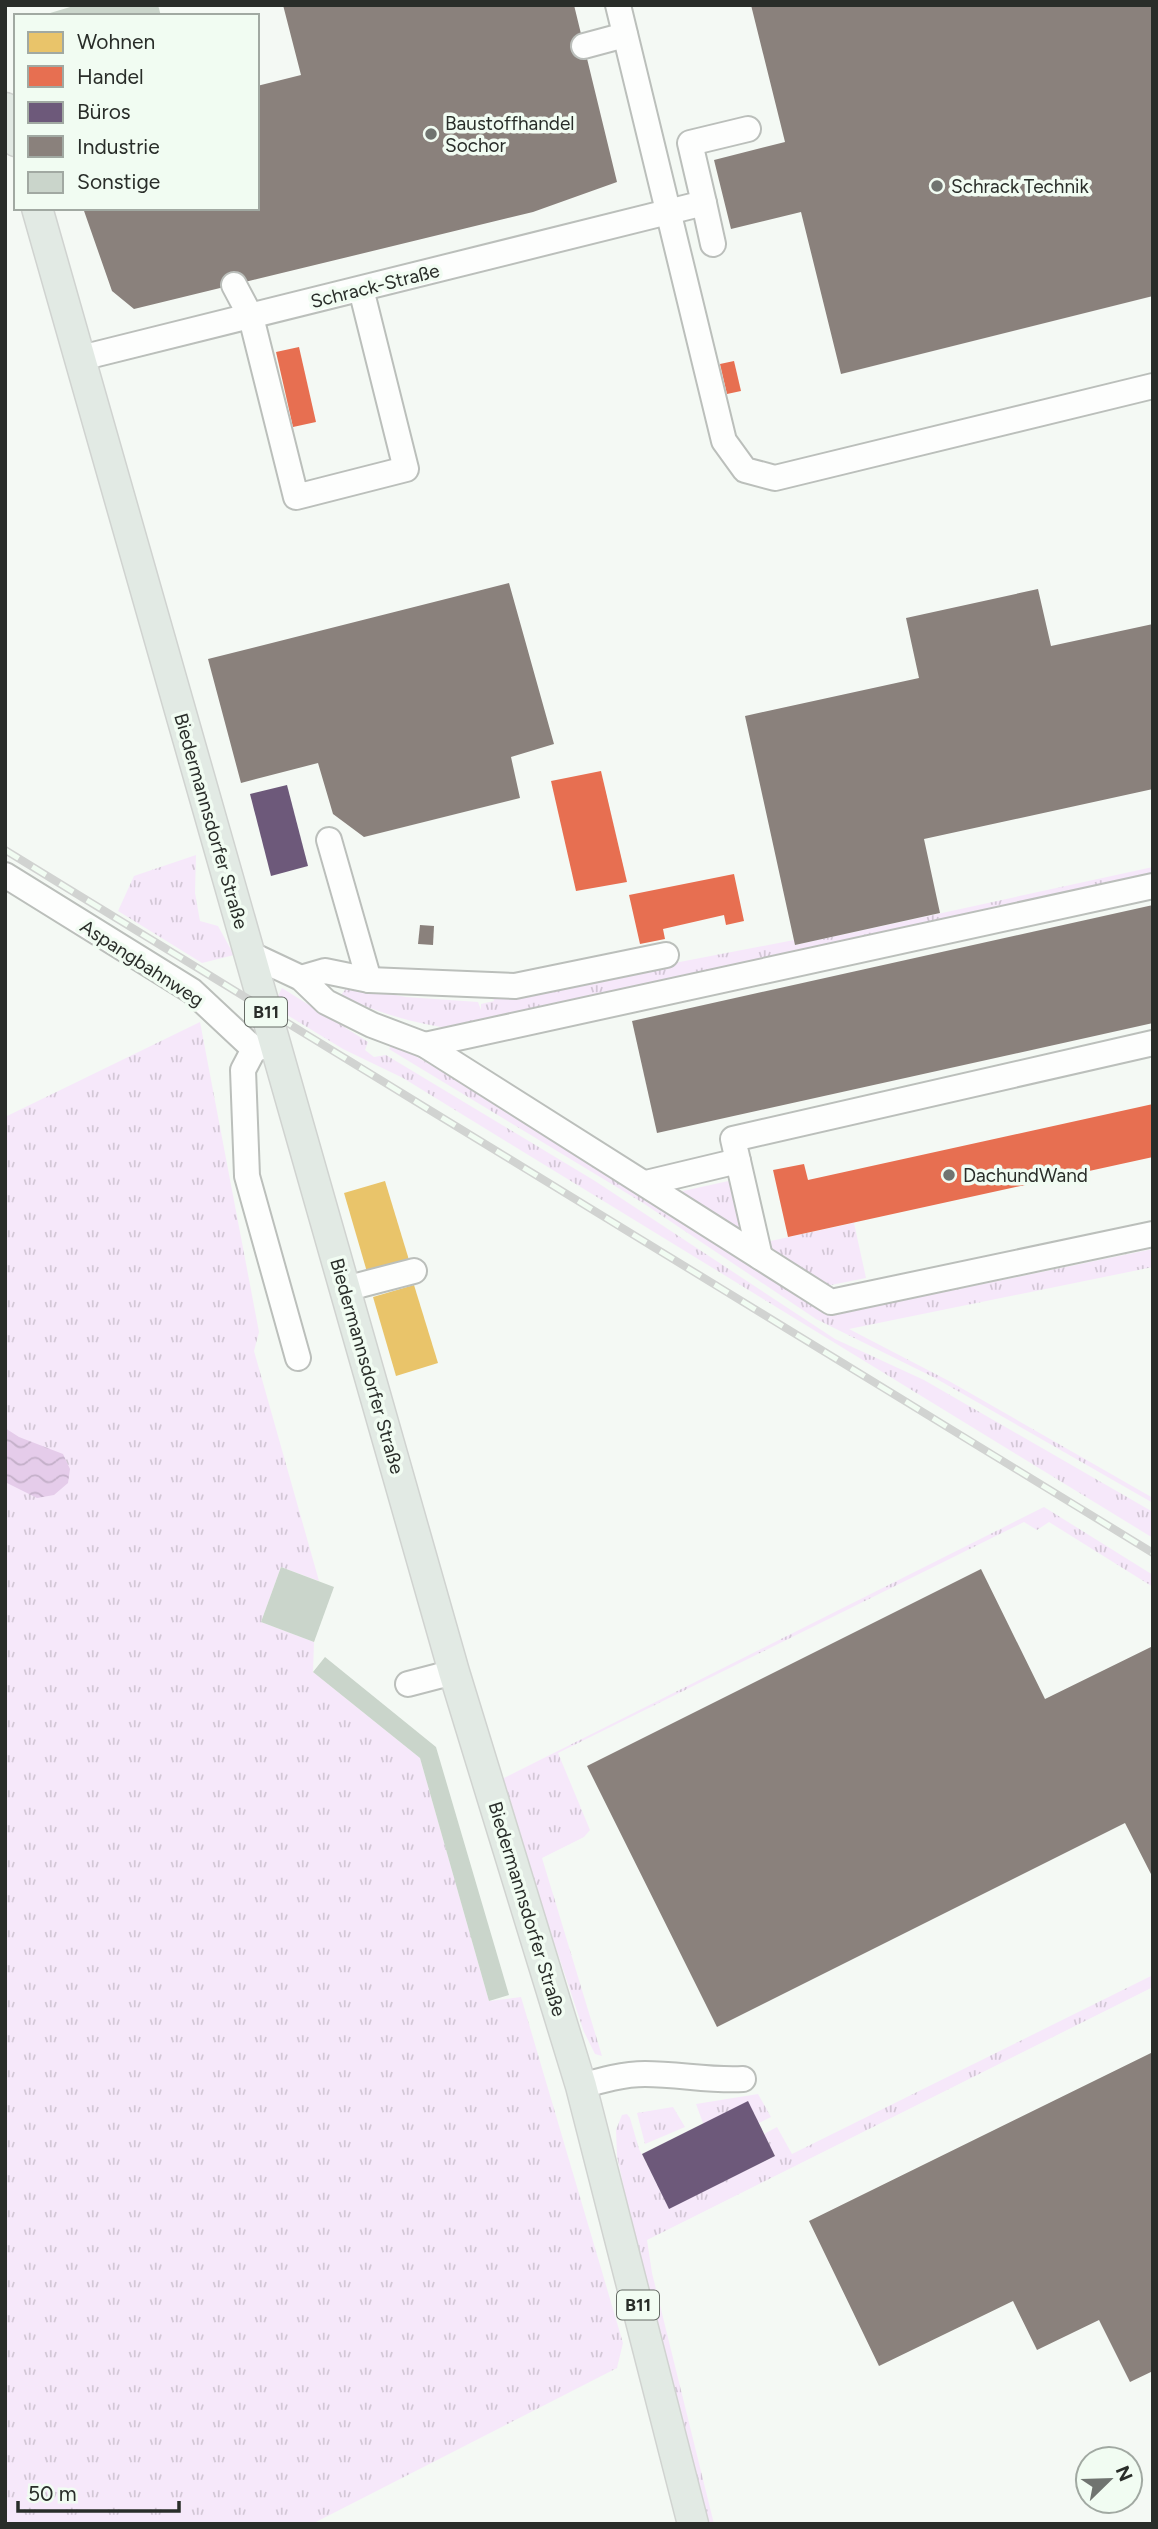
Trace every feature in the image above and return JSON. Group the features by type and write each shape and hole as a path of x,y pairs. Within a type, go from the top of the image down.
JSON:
{"main road":[{"path":"5,108 14,135"},
{"name":"Biedermannsdorfer Straße","path":"38,210 159,645 250,954 264,1046 345,1289 454,1672 582,2086 693,2524"}],"street":[{"path":"618,5 724,441 745,470 775,478 1153,386"},
{"path":"584,47 625,35"},
{"path":"713,244 690,144 748,130"},
{"name":"Schrack-Straße","path":"81,358 704,203"},
{"path":"234,285 251,317 296,496 407,469 361,289"},
{"path":"328,840 369,979"},
{"name":"Aspangbahnweg","path":"5,875 192,991 264,1046"},
{"path":"425,1045 1153,886"},
{"path":"250,954 301,978 326,1002 372,1026 425,1045 831,1303 1153,1234"},
{"path":"301,978 325,971 369,979 515,986 666,955"},
{"path":"760,1257 733,1139 1153,1043"},
{"path":"264,1046 243,1070 247,1176 298,1358"},
{"path":"646,1183 738,1161"},
{"path":"345,1289 414,1271"},
{"path":"408,1684 454,1672"},
{"path":"582,2086 607,2079 646,2074 709,2081 743,2078"}],"green space":[{"path":"196,855 195,893 200,921 218,926 234,955 202,963 118,911 134,876"},
{"path":"1153,867 1153,877 455,1029 396,1017 341,995 348,986 406,997 478,1002 481,1010 481,1004 494,1001 493,998 794,940 795,945"},
{"path":"282,988 368,1042 365,1050 374,1057 386,1055 595,1181 835,1339 924,1380 1153,1512 1153,1538 403,1078 343,1049 279,1010 277,998"},
{"path":"200,1022 259,1332 254,1351 319,1581 281,1567 261,1622 314,1642 313,1672 420,1758 489,2001 521,1997 623,2343 617,2368 312,2524 5,2524 5,1117"},
{"path":"393,1043 503,1107 783,1280 832,1315 1153,1249 1153,1267 849,1329 949,1381 1153,1498 1153,1503 935,1378 816,1319 643,1203 389,1049"},
{"path":"733,1180 743,1233 680,1195 683,1191"},
{"path":"854,1223 866,1278 821,1287 778,1258 766,1242"},
{"path":"1044,1507 1153,1575 1153,1587 1049,1522 1037,1530 1024,1522 558,1753 590,1830 584,1837 542,1858 602,2056 595,2054 584,2032 500,1780"},
{"path":"1153,1975 1153,1987 647,2240 652,2273 714,2524 704,2524 649,2304 617,2156 616,2130 622,2115 627,2114 630,2118 639,2149 669,2208 775,2156 764,2134 777,2127 792,2154"},
{"path":"758,2094 771,2117 759,2123 703,2123 696,2104"},
{"path":"673,2107 685,2127 645,2144 637,2113"}],"water":[{"path":"5,1428 19,1437 63,1454 70,1469 68,1483 54,1495 37,1498 5,1482"}],"building: Wohnen":[{"path":"385,1181 409,1260 367,1272 344,1193"},
{"path":"414,1285 438,1363 396,1376 373,1297"}],"building: Handel":[{"path":"299,347 316,422 293,427 276,352"},
{"path":"734,361 741,391 727,394 720,364"},
{"path":"601,771 627,882 576,891 551,781"},
{"path":"734,874 744,921 726,925 724,915 663,929 665,939 640,944 629,895"},
{"name":"DachundWand","path":"1153,1104 1153,1157 788,1237 773,1170 804,1164 808,1180"}],"building: Büros":[{"path":"287,785 308,866 271,876 250,794"},
{"path":"748,2101 775,2156 669,2209 642,2154"}],"building: Industrie":[{"name":"Baustoffhandel Sochor","path":"283,5 574,5 617,182 533,212 134,309 112,291 84,210 259,210 259,86 301,75"},
{"name":"Schrack Technik","path":"751,5 1153,5 1153,296 841,374 801,212 731,229 714,160 785,142"},
{"path":"509,583 554,744 511,757 520,798 364,837 333,814 318,763 241,783 208,659"},
{"path":"1038,589 1051,646 1153,624 1153,789 924,839 940,913 795,945 745,716 919,678 906,618"},
{"path":"1153,905 1153,1023 657,1133 632,1021"},
{"path":"420,925 434,926 433,945 418,944"},
{"path":"981,1569 1045,1699 1153,1646 1153,1878 1125,1823 717,2027 587,1766"},
{"path":"1153,2052 1153,2371 1130,2382 1099,2320 1037,2350 1013,2301 879,2366 809,2221"}],"building: Sonstige":[{"path":"77,5 158,5 160,14 128,13 47,14"},
{"path":"281,1567 334,1587 314,1642 261,1622"},
{"path":"325,1657 436,1747 509,1995 489,2001 420,1758 313,1672"}],"railway":[{"path":"5,850 1153,1553"}],"place":[{"name":"Baustoffhandel Sochor","path":"431,134"},
{"name":"Schrack Technik","path":"937,186"},
{"name":"DachundWand","path":"949,1175"}]}
